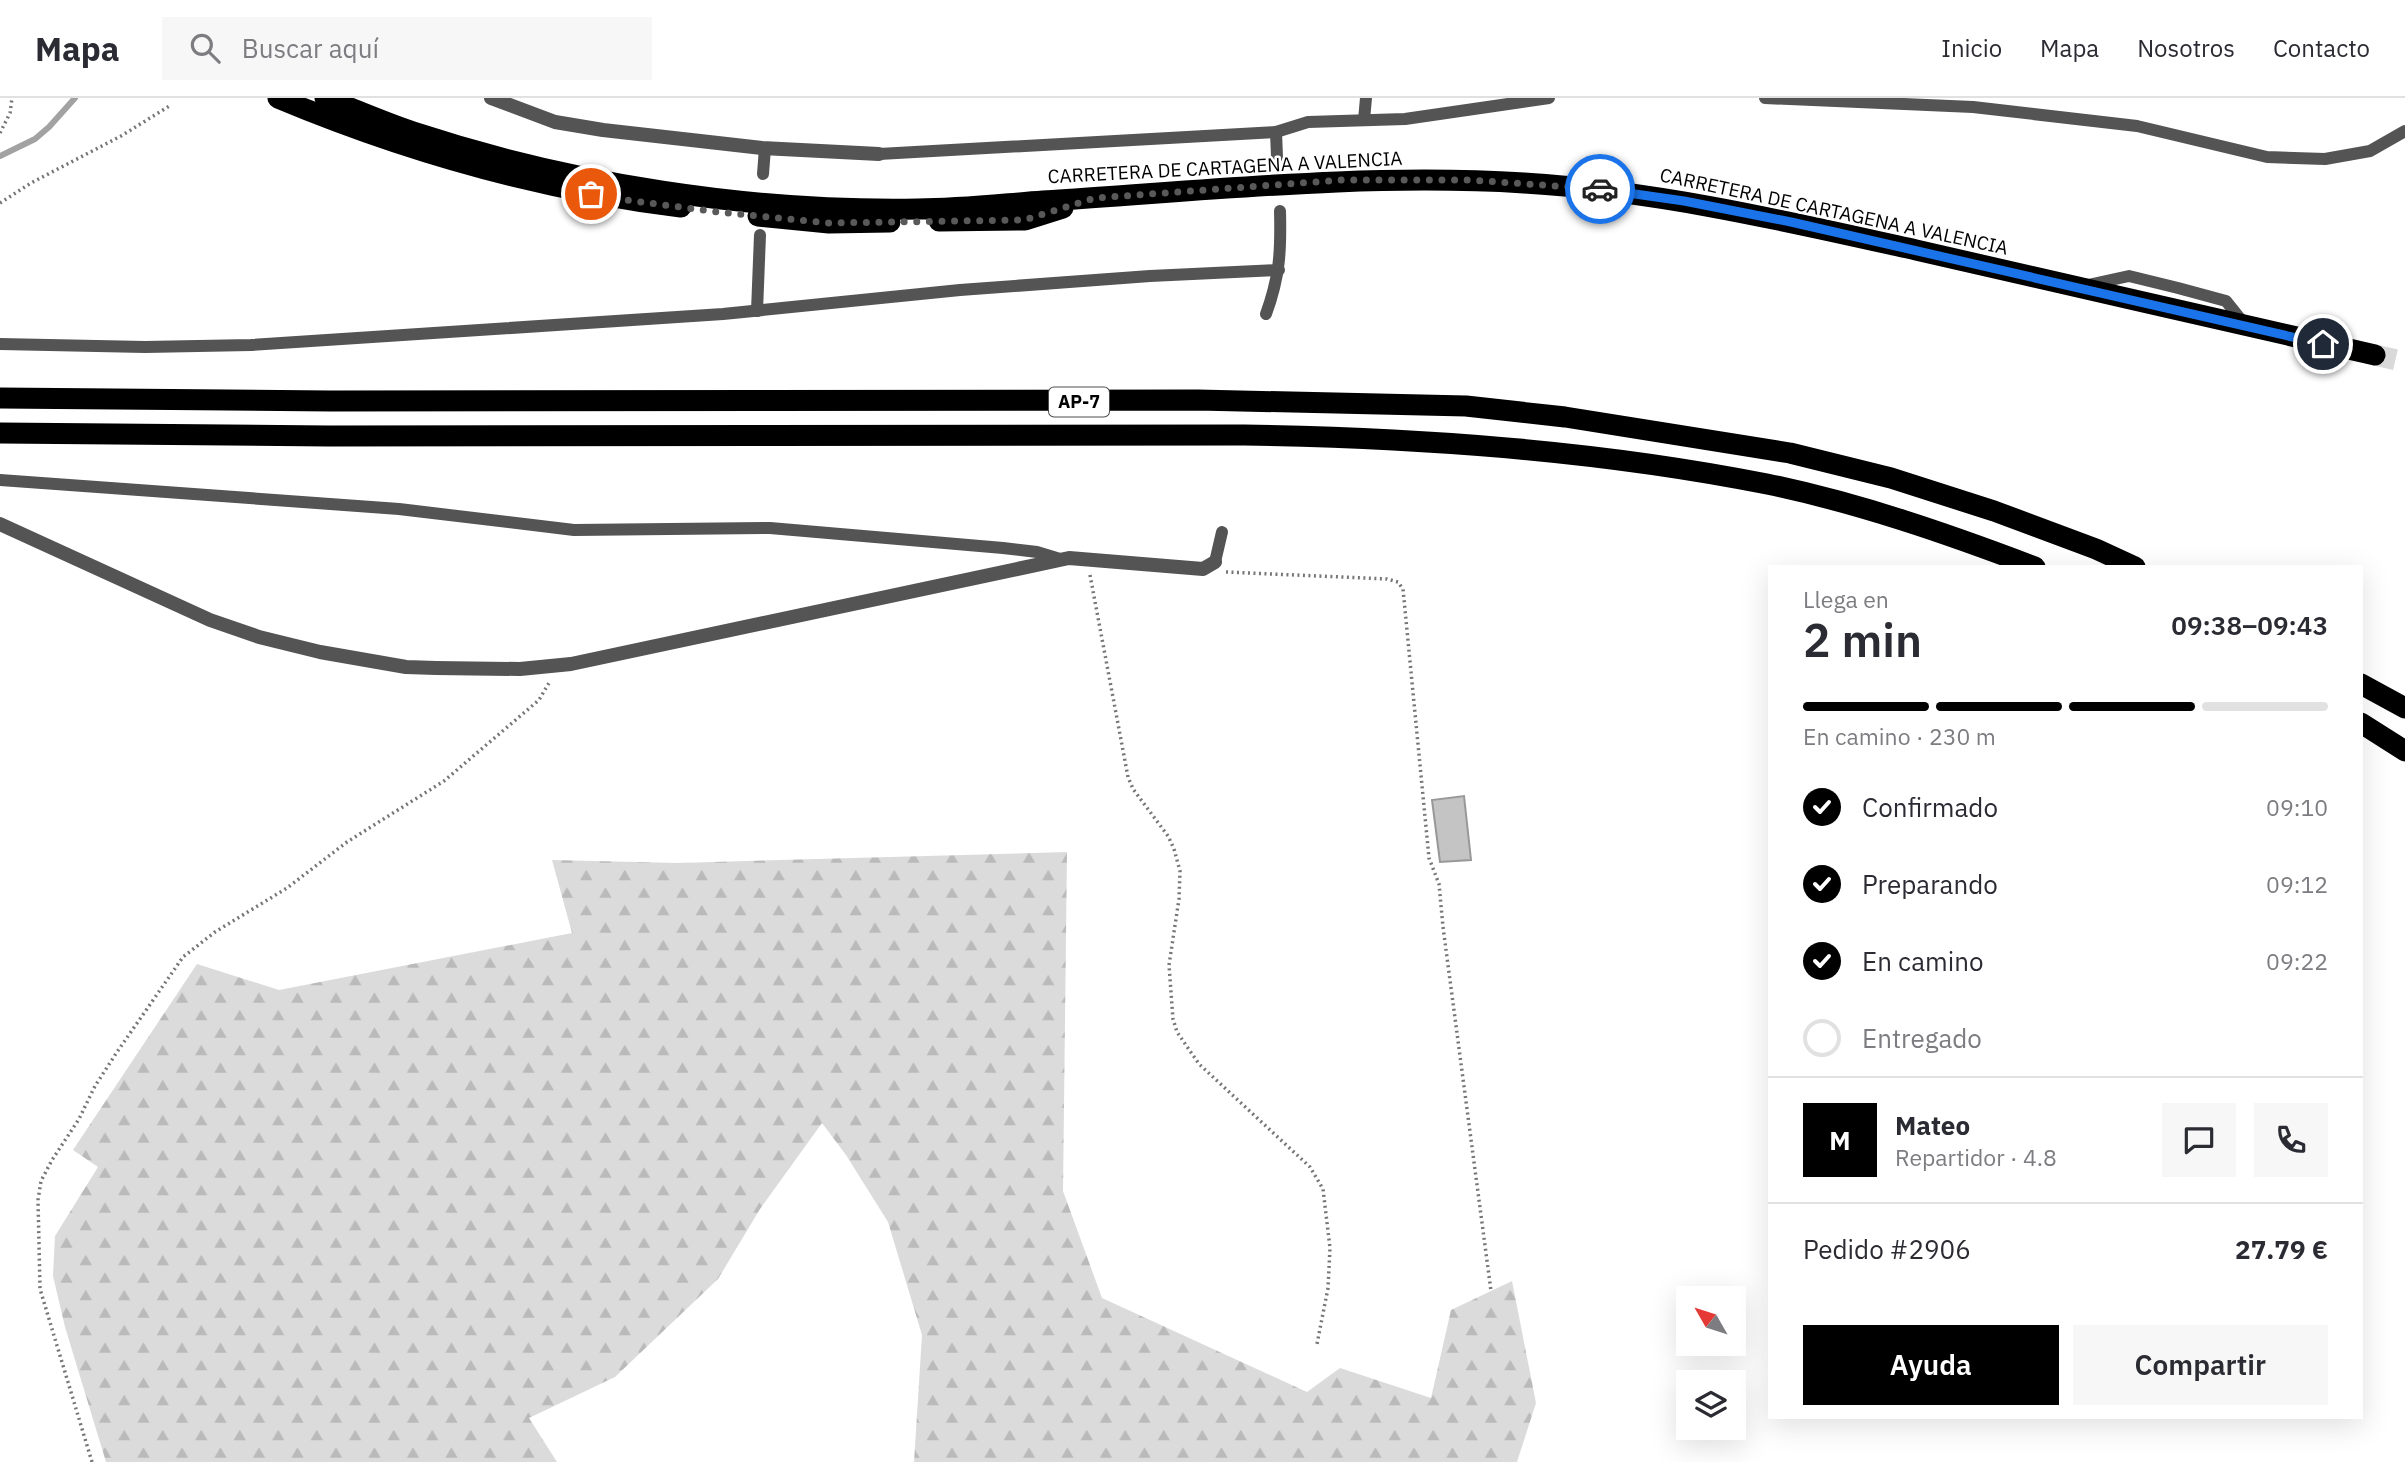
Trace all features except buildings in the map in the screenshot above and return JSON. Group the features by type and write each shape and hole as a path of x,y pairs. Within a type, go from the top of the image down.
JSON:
{"highway":[{"path":"278,98 339,123 477,168 562,188 706,211 829,223 1024,220 1095,198"},
{"name":"CARRETERA DE CARTAGENA A VALENCIA","path":"325,98 410,131 482,153 574,175 667,192 808,206 918,209 1284,184 1398,179 1469,180 1606,190 1684,201 1791,222 2375,355"},
{"name":"AP-7","path":"0,398 331,401 1198,400 1466,406 1578,419 1790,453 1891,478 1994,511 2096,549 2130,565"},
{"name":"AP-7","path":"0,433 329,436 1244,435 1469,445 1582,454 1767,484 1864,508 1958,538 2030,565"},
{"path":"2363,685 2405,708"},
{"path":"2363,724 2405,751"}],"street":[{"path":"491,98 555,122 765,148 879,154"},
{"path":"0,524 210,620 259,637 320,652 406,667 551,667 897,596 1060,559 1203,569 1215,562"}],"lane":[{"path":"1364,120 1366,98"},
{"path":"879,154 1276,132 1307,122 1405,118 1549,98"},
{"path":"1765,98 1973,107 2137,125 2267,157 2325,159 2370,151 2405,131"},
{"path":"1276,132 1278,157"},
{"path":"763,174 765,148"},
{"path":"1266,314 1279,271 1280,211"},
{"path":"757,311 760,235"},
{"path":"0,344 145,347 251,345 757,311 973,289 1150,276 1279,271"},
{"path":"0,480 398,509 575,530 794,529 1014,549 1060,559"},
{"path":"1215,562 1222,532"}],"path":[{"path":"0,133 10,113 12,98"},
{"path":"0,204 171,106"},
{"path":"1087,560 1128,777 1133,789 1168,836 1180,872 1169,965 1173,1019 1177,1032 1199,1064 1310,1167 1324,1189 1330,1248 1328,1288 1317,1344"},
{"path":"1215,562 1219,569 1225,572 1387,579 1398,582 1403,589 1429,858 1441,897 1491,1291"},
{"path":"92,1462 40,1289 38,1200 41,1181 52,1160 79,1119 95,1086 183,957 215,932 287,888 347,842 444,781 539,700 549,686 551,667"}],"green space":[{"path":"1067,852 1063,1191 1102,1298 1307,1392 1340,1368 1431,1398 1451,1310 1512,1281 1536,1403 1517,1462 914,1462 922,1335 888,1222 846,1155 822,1123 760,1209 718,1279 615,1377 529,1418 557,1462 106,1462 65,1327 53,1276 55,1236 98,1167 73,1150 197,964 279,990 572,933 552,860 678,863"}],"waterway":[{"path":"0,156 35,139 75,98"}],"tunnel":[{"path":"2375,355 2405,362"}],"way so far":[{"path":"591,194 718,212 829,223 1024,220 1095,198 1342,180 1469,180 1600,189"}],"route":[{"path":"1600,189 1684,201 1791,222 2323,344"}]}
